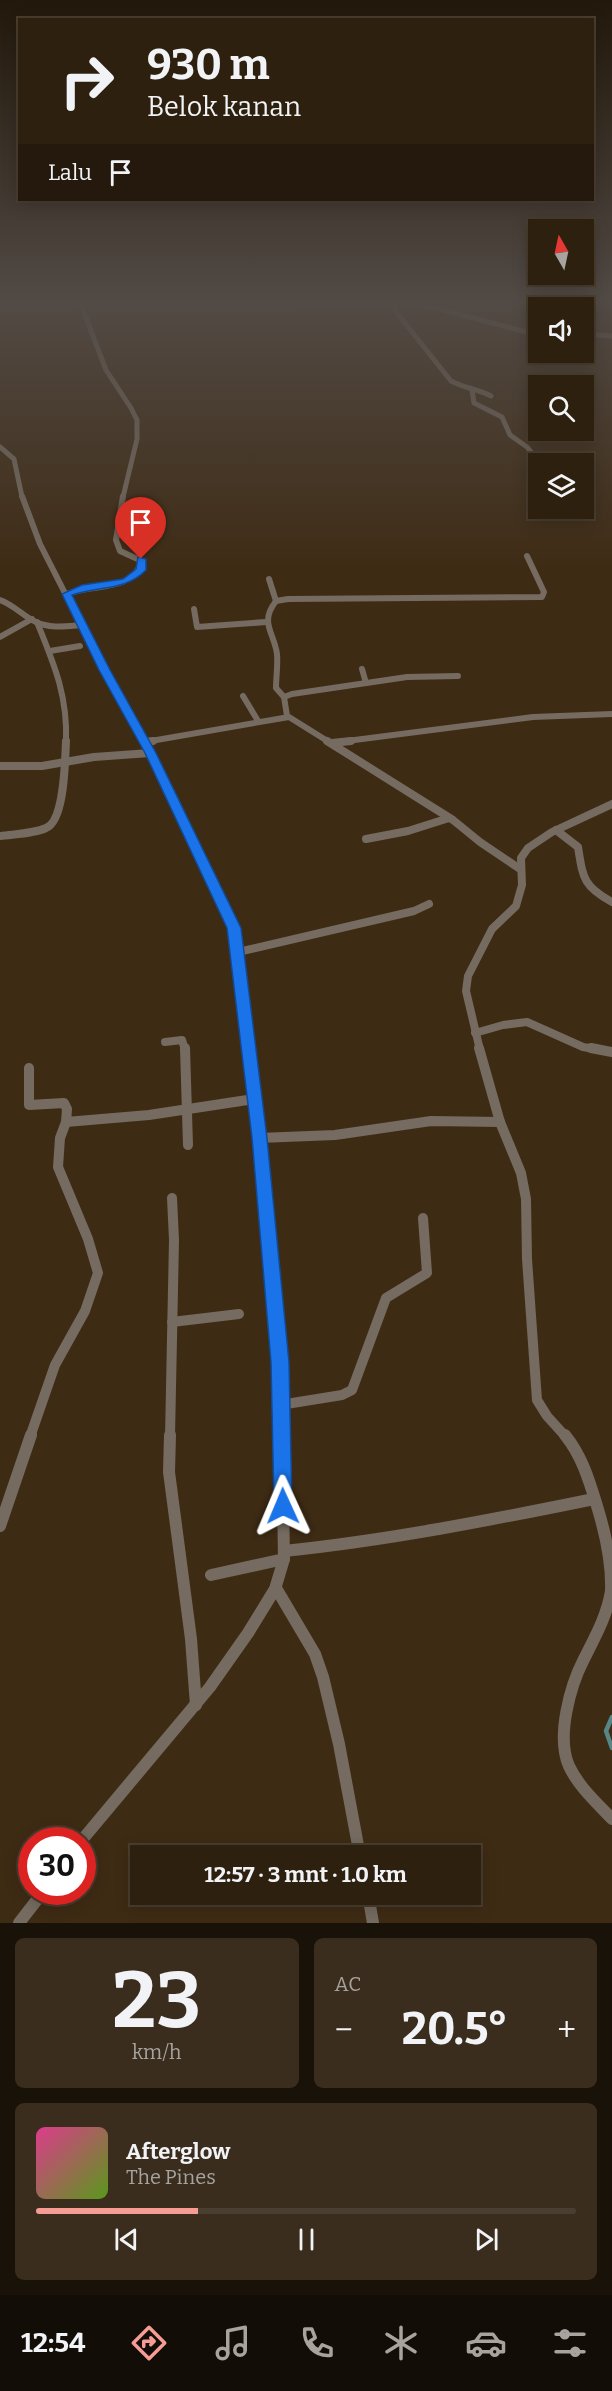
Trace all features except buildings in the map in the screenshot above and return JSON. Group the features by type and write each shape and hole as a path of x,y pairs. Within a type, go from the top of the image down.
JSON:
{"street":[{"path":"67,594 82,588 126,581 138,574 142,561 120,552 115,540 138,430 136,416 120,392"},
{"path":"472,392 474,403 502,417 510,435 532,453"},
{"path":"482,392 491,396"},
{"path":"0,447 14,459 23,500 40,544 114,688 145,741 234,928 259,1138 280,1362 284,1555 276,1588 230,1661 93,1827"},
{"path":"287,716 284,697 276,688 277,652 266,622 268,611 276,601 542,597 544,592 527,556"},
{"path":"269,579 276,601"},
{"path":"0,600 15,606 35,621 50,625 83,626"},
{"path":"194,609 194,620 197,627 266,622"},
{"path":"0,637 35,621"},
{"path":"0,836 27,833 52,825 59,811 65,761 66,717 60,680 50,651 35,621"},
{"path":"50,651 80,646"},
{"path":"362,669 366,683"},
{"path":"284,697 407,677 458,676"},
{"path":"243,696 258,721"},
{"path":"332,743 533,717 612,714"},
{"path":"145,741 287,716 449,818 520,868"},
{"path":"0,766 42,766 65,761 150,753"},
{"path":"612,804 556,830 528,848 520,858 522,885 516,906 492,929 468,976 466,991 475,1033 500,1122 521,1173 526,1199 527,1259 537,1400 547,1418 578,1452 610,1557 612,1582 609,1601 596,1638 572,1686 567,1721 566,1757 584,1787 612,1819"},
{"path":"366,839 408,831 449,818"},
{"path":"556,830 578,847 583,880 595,892 612,902"},
{"path":"238,952 414,911 429,904"},
{"path":"475,1033 502,1025 527,1022 583,1047 612,1052"},
{"path":"165,1042 182,1040 185,1044 188,1145"},
{"path":"0,1526 56,1365 85,1311 98,1273 88,1239 58,1167 60,1138 68,1109 64,1102 29,1106 29,1068"},
{"path":"66,1122 149,1116 179,1112 186,1108 254,1099"},
{"path":"259,1138 335,1135 431,1121 500,1122"},
{"path":"172,1198 170,1472 190,1628 196,1705"},
{"path":"280,1405 342,1395 352,1390 386,1298 427,1273 423,1218"},
{"path":"172,1322 239,1314"},
{"path":"211,1575 284,1555 473,1524 594,1499"},
{"path":"276,1588 315,1654 323,1677 339,1744 358,1845"},
{"path":"19,1923 33,1905"},
{"path":"370,1905 373,1923"}],"waterway":[{"path":"612,1717 606,1731 612,1748"}],"route":[{"path":"141,559 141,570 126,581 82,588 67,594 104,670 139,730 234,928 259,1138 280,1362 283,1506"}]}
